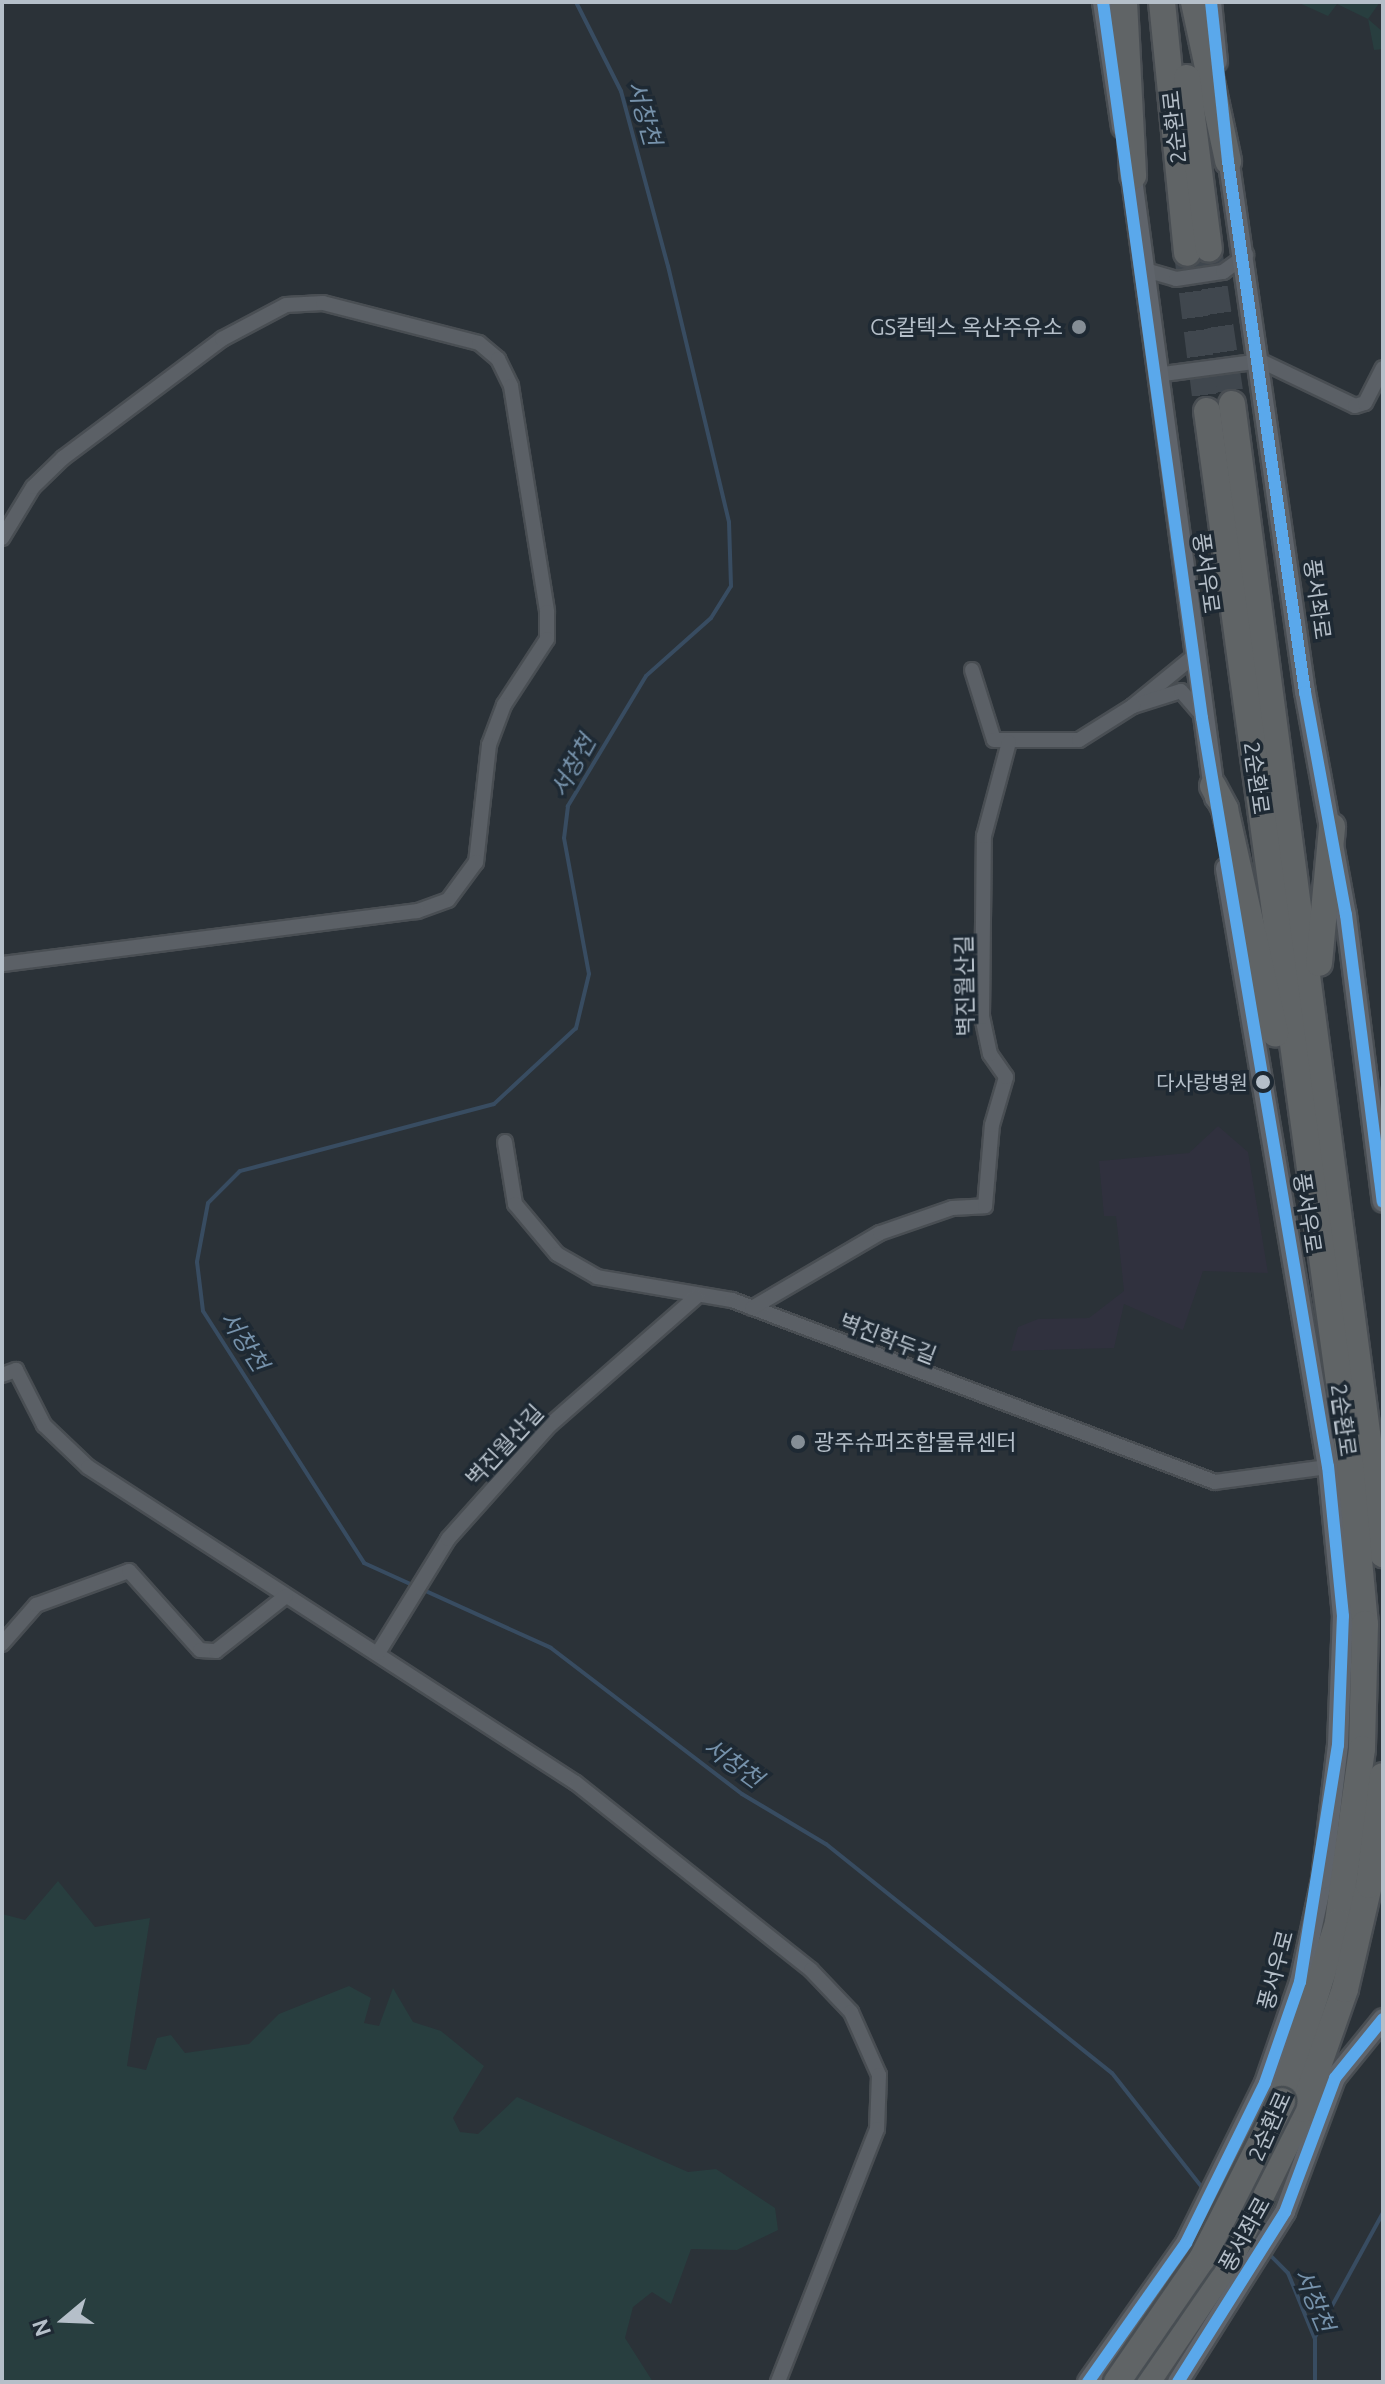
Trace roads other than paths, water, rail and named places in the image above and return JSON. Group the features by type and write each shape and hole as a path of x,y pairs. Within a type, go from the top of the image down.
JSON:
{"highway":[{"path":"1124,2 1133,176"},
{"name":"2순환로","path":"1162,2 1198,251 1178,2"},
{"path":"1194,2 1228,161"},
{"name":"2순환로","path":"1117,2382 1202,2259 1293,2105 1338,1923 1362,1749 1365,1624 1351,1478 1310,1181 1220,407 1319,1063 1383,1554"},
{"path":"1213,786 1225,809 1310,1181"},
{"path":"1319,1063 1319,942 1332,827"},
{"name":"2순환로","path":"1147,2382 1230,2259 1349,1974 1383,1776"}],"street":[{"name":"풍서우로","path":"1088,2382 1186,2243 1265,2083 1300,1982 1322,1879 1343,1616 1328,1467 1202,718 1142,269 1133,176 1103,2"},
{"name":"풍서좌로","path":"1211,2 1228,161 1246,255 1305,692 1332,827 1383,1202"},
{"path":"1142,269 1176,279 1223,272 1246,255"},
{"path":"2,538 33,487 63,458 222,339 286,305 323,303 479,343 498,359 511,386 547,639 504,705 489,745 476,862 448,900 417,911 2,964"},
{"path":"1156,375 1261,361 1355,406 1365,403 1383,368"},
{"path":"972,670 994,740 1079,740 1133,706 1194,656"},
{"path":"1133,706 1181,691 1202,718"},
{"name":"벽진월산길","path":"752,1308 880,1233 952,1208 985,1206 992,1125 1006,1077 984,1041 984,836 1009,742"},
{"name":"벽진학두길","path":"505,1142 515,1204 557,1254 597,1277 752,1308 1215,1482 1328,1467"},
{"name":"벽진월산길","path":"378,1653 428,1569 551,1424 696,1297"},
{"path":"2,1375 16,1370 44,1425 88,1467 378,1653 615,1812 811,1970 865,2038 879,2075 877,2129 778,2382"},
{"path":"2,1644 36,1605 129,1571 200,1650 216,1651 286,1596"},
{"name":"풍서좌로","path":"1184,2379 1272,2236 1335,2078 1383,2019"},
{"path":"1127,2382 1118,2355 1130,2326"}],"waterway":[{"name":"서창천","path":"576,2 621,91 668,266 729,522 731,586 711,618 646,676 568,806 564,838 589,974 576,1028 494,1104 240,1171 208,1203 197,1262 203,1311 364,1563 551,1648 742,1794 826,1844 1112,2073 1205,2191"},
{"path":"1315,2337 1383,2213"},
{"name":"서창천","path":"1268,2253 1288,2273 1315,2339 1315,2382"}],"tunnel":[{"path":"1209,249 1232,404"},
{"path":"1187,253 1207,411"}],"place":[{"name":"GS칼텍스 옥산주유소","path":"1079,327"},
{"name":"다사랑병원","path":"1263,1082"},
{"name":"광주슈퍼조합물류센터","path":"798,1442"}]}
